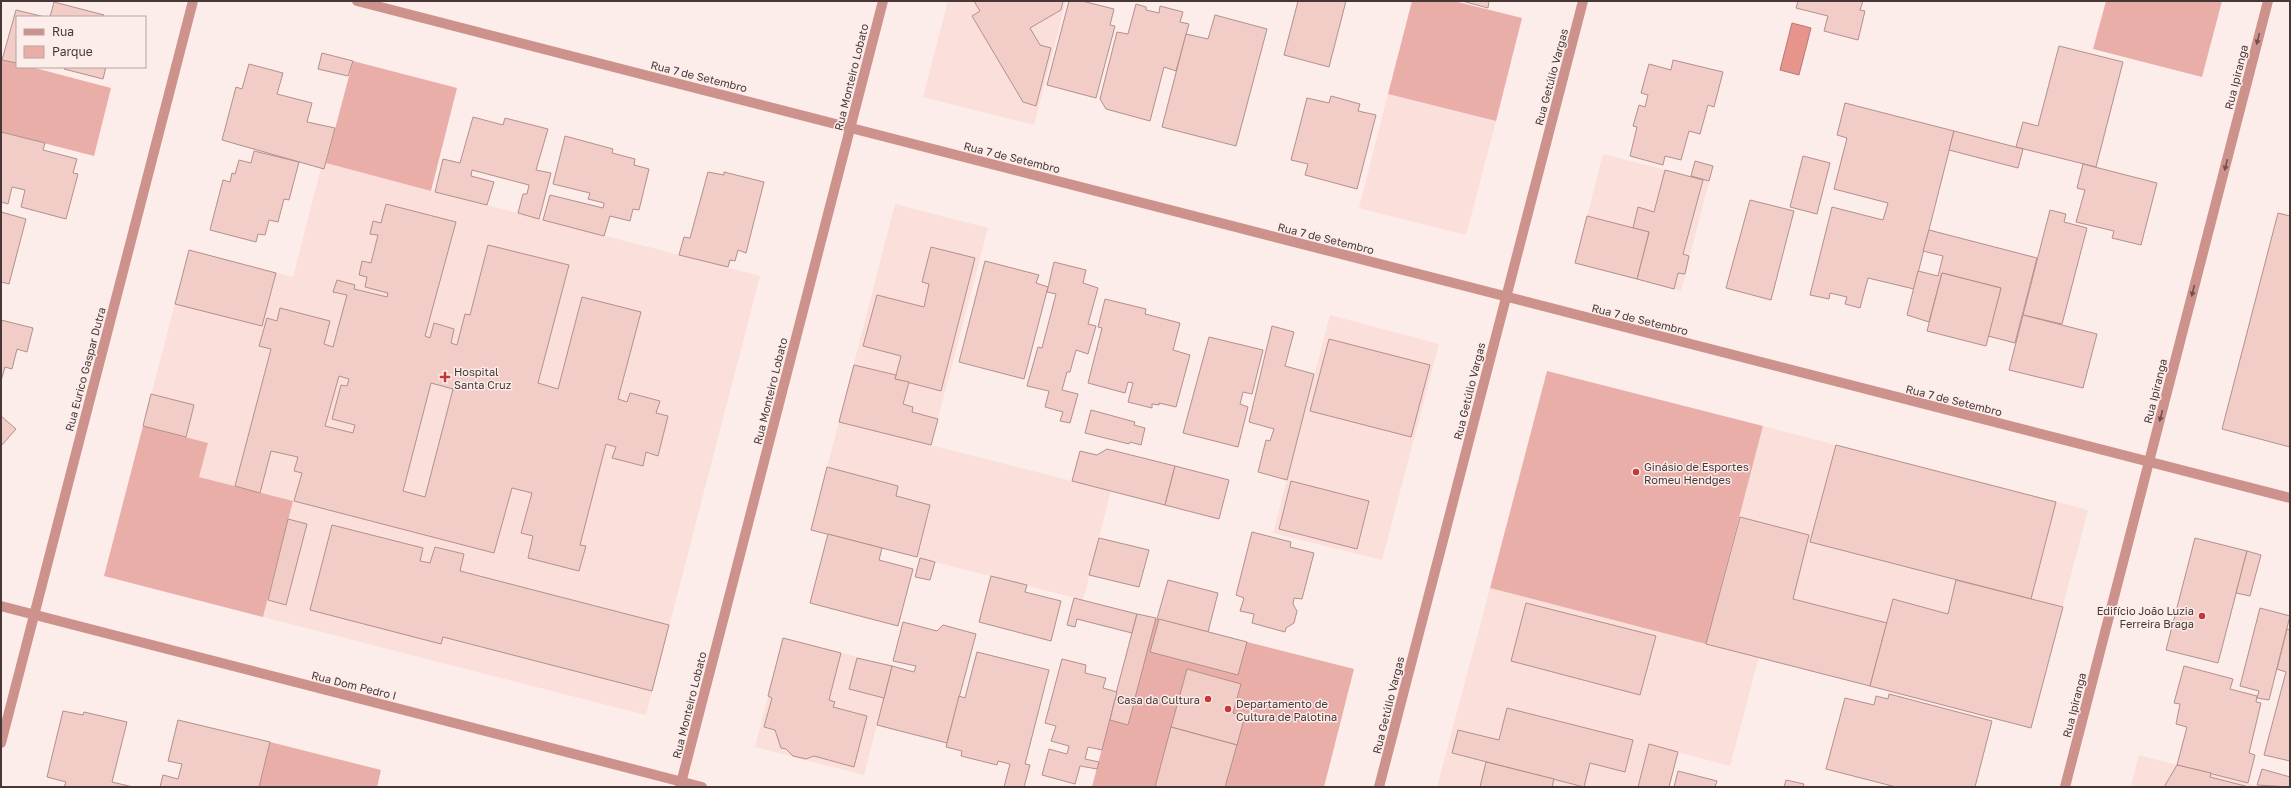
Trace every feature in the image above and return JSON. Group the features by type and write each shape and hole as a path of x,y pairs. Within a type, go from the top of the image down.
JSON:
{"street":[{"name":"Rua Eurico Gaspar Dutra","path":"1,743 193,1"},
{"name":"Rua 7 de Setembro","path":"356,1 2290,498"},
{"name":"Rua Monteiro Lobato","path":"681,784 883,1"},
{"name":"Rua Getúlio Vargas","path":"1379,787 1583,1"},
{"name":"Rua Ipiranga","path":"2065,787 2268,1"},
{"name":"Rua Dom Pedro I","path":"1,606 681,784 702,787"}],"shaded area":[{"path":"948,1 1066,1 1034,125 923,97"},
{"path":"1792,23 1811,28 1799,75 1780,70"},
{"path":"1388,94 1496,121 1466,235 1359,208"},
{"path":"1603,154 1709,181 1681,291 1575,263"},
{"name":"Hospital Santa Cruz","path":"326,163 760,276 646,715 263,617 293,501 199,477 207,443 143,426 189,250 293,277 321,168 324,169"},
{"path":"895,204 988,228 931,445 1111,491 1083,600 811,530"},
{"path":"1330,315 1439,344 1382,560 1273,533"},
{"path":"1763,426 2088,510 2031,728 1759,657 1730,766 1678,752 1669,787 1437,787 1490,588 1706,643"},
{"path":"783,638 892,666 864,775 755,747"},
{"path":"2139,755 2177,765 2263,787 2131,787"}],"green space":[{"path":"1412,1 1454,1 1522,18 1496,121 1388,94"},
{"path":"2106,1 2222,1 2202,77 2093,49"},
{"path":"2,60 16,63 16,68 35,68 111,88 94,156 1,132"},
{"path":"353,61 457,88 431,191 326,163"},
{"name":"Ginásio de Esportes Romeu Hendges","path":"1547,371 1763,426 1706,644 1490,588"},
{"path":"143,426 208,443 199,477 293,501 263,617 104,576"},
{"name":"Departamento de Cultura de Palotina","path":"1137,614 1354,669 1324,787 1092,787"},
{"path":"270,742 381,770 377,787 259,787"}],"building":[{"path":"974,1 1063,1 1061,10 1030,28 1040,45 1051,48 1036,106 1023,102 972,16 980,11"},
{"path":"1069,1 1082,1 1114,9 1110,25 1115,26 1096,98 1047,85"},
{"path":"1298,1 1346,1 1329,67 1284,55"},
{"path":"1462,1 1489,1 1488,8"},
{"path":"1798,1 1863,1 1860,10 1865,11 1858,40 1824,31 1828,16 1796,8"},
{"path":"54,2 104,15 104,16 50,16"},
{"path":"1136,4 1146,7 1146,10 1159,13 1160,6 1183,12 1180,22 1189,24 1176,71 1164,67 1150,121 1106,109 1100,99 1117,32 1128,34"},
{"path":"16,10 41,16 16,16 16,63 2,60"},
{"path":"1215,15 1267,29 1236,146 1162,127 1186,34 1208,39"},
{"path":"2059,46 2123,62 2096,167 2016,147 2023,122 2038,126"},
{"path":"322,53 353,61 348,76 318,69"},
{"path":"1673,60 1723,72 1714,107 1708,105 1700,134 1689,131 1681,160 1665,156 1663,165 1630,156 1637,127 1633,126 1639,105 1645,107 1648,95 1641,93 1649,64 1671,70"},
{"path":"249,64 283,73 277,94 312,103 307,122 335,128 324,169 222,140 236,87 242,89"},
{"path":"64,68 106,68 103,79"},
{"path":"1331,96 1360,104 1358,111 1376,115 1357,189 1305,175 1308,164 1291,160 1307,98 1329,103"},
{"path":"1845,103 1954,131 1914,289 1868,278 1860,308 1845,304 1847,297 1830,293 1829,299 1810,295 1832,207 1883,220 1888,203 1834,189 1847,138 1837,135"},
{"path":"473,117 503,125 505,118 548,129 536,170 551,173 539,219 518,213 523,194 527,194 529,185 472,170 471,176 494,182 487,205 435,192 443,159 460,163"},
{"path":"1954,131 2023,149 2018,168 1949,150"},
{"path":"1,132 45,143 43,150 77,159 73,173 78,174 66,219 21,207 25,190 12,187 8,204 1,202"},
{"path":"565,136 613,149 612,153 635,159 634,165 649,169 639,210 633,209 630,221 610,216 604,236 543,220 550,195 603,208 604,203 588,199 590,193 553,184"},
{"path":"254,151 299,162 289,200 284,199 278,222 269,220 265,235 258,234 256,242 210,230 223,180 230,182 232,173 235,174 239,160 251,163"},
{"path":"1803,156 1830,163 1817,214 1790,207"},
{"path":"1695,161 1713,166 1709,181 1691,176"},
{"path":"2083,164 2157,183 2141,245 2112,238 2114,231 2076,222 2085,190 2077,188"},
{"path":"1665,170 1703,180 1683,254 1689,256 1685,274 1678,273 1674,289 1637,279 1649,232 1633,228 1638,207 1654,212"},
{"path":"708,172 724,175 724,172 764,182 746,253 738,250 735,261 730,260 728,267 679,255 684,237 690,238"},
{"path":"1750,200 1794,211 1771,300 1726,288"},
{"path":"386,204 456,222 425,336 430,338 434,323 454,329 451,343 457,345 465,314 470,315 488,245 569,265 538,383 558,389 582,297 641,312 618,399 627,402 630,393 660,401 656,413 668,416 658,456 646,452 643,466 612,458 616,447 606,444 580,545 586,546 579,571 528,558 533,536 521,533 532,493 512,488 494,553 294,501 302,473 294,471 298,457 271,451 260,493 235,486 271,349 259,346 267,318 277,321 280,308 330,321 324,344 333,347 347,295 333,292 337,280 355,285 354,289 387,297 388,293 365,287 367,277 359,275 362,261 371,263 378,235 370,234 373,221 381,223","holes":["339,376 349,379 347,386 341,385 332,419 355,425 353,433 325,426","431,383 453,389 425,497 403,491"]},
{"path":"2050,210 2066,214 2064,222 2087,228 2062,324 2023,315"},
{"path":"1,212 26,219 9,284 1,282"},
{"path":"2278,213 2290,216 2290,447 2222,429"},
{"path":"1587,216 1649,232 1637,279 1575,263"},
{"path":"1929,230 2037,258 2015,343 1988,336 2001,288 1942,273 1929,322 1907,315 1918,271 1938,276 1943,256 1923,251"},
{"path":"931,247 975,258 941,391 895,379 901,356 863,346 877,295 924,307 929,284 922,282"},
{"path":"189,250 276,273 262,326 175,304"},
{"path":"985,261 1039,275 1036,283 1048,287 1024,379 959,362"},
{"path":"1054,262 1086,270 1083,283 1098,288 1088,324 1096,326 1088,354 1076,350 1070,372 1067,372 1062,390 1078,394 1070,423 1060,421 1063,412 1045,407 1049,391 1027,386 1038,347 1042,348 1056,294 1047,292"},
{"path":"1942,273 2001,288 1986,346 1927,331"},
{"path":"1105,299 1146,309 1145,314 1180,323 1173,350 1190,355 1176,407 1159,403 1159,405 1152,404 1152,408 1128,402 1133,383 1128,382 1125,393 1088,383 1102,328 1098,327"},
{"path":"2023,315 2097,334 2083,388 2009,370"},
{"path":"1,320 33,328 27,352 17,349 12,369 5,367 1,381"},
{"path":"1272,326 1294,332 1285,366 1314,374 1287,480 1258,472 1266,440 1270,441 1274,429 1249,422"},
{"path":"1209,337 1263,350 1252,394 1243,392 1240,404 1248,407 1238,447 1183,433"},
{"path":"1329,339 1430,365 1411,437 1310,411"},
{"path":"854,365 896,375 895,379 909,382 903,404 913,407 912,412 938,419 931,445 839,422"},
{"path":"151,394 194,405 186,437 143,426"},
{"path":"1091,410 1135,422 1134,425 1145,428 1141,445 1130,442 1129,444 1085,433"},
{"path":"1,416 16,429 1,446"},
{"path":"1836,445 2056,502 2031,599 1810,542"},
{"path":"1107,449 1175,466 1165,505 1072,481 1080,451 1097,455"},
{"path":"1175,466 1229,480 1219,519 1165,505"},
{"path":"827,467 898,486 896,496 930,505 917,557 811,530"},
{"path":"1291,481 1369,501 1357,549 1279,529"},
{"path":"1740,517 1809,535 1793,599 1887,623 1870,686 1706,644"},
{"path":"288,519 307,524 286,605 268,600"},
{"path":"332,525 423,548 420,561 430,563 435,547 464,554 460,571 669,625 652,691 443,637 441,644 310,610"},
{"path":"1252,532 1291,542 1290,547 1314,553 1302,599 1294,598 1293,604 1297,611 1294,623 1286,628 1285,632 1252,623 1254,614 1240,611 1244,598 1236,595"},
{"path":"828,534 882,548 879,560 913,569 898,626 810,603"},
{"path":"1099,538 1149,550 1139,587 1089,575"},
{"name":"Edifício João Luzia Ferreira Braga","path":"2195,538 2247,551 2218,663 2166,650"},
{"path":"2247,551 2261,555 2250,596 2236,593"},
{"path":"920,558 935,562 930,580 915,577"},
{"path":"991,576 1027,585 1025,592 1061,601 1051,641 979,622"},
{"path":"1168,580 1218,593 1208,632 1157,619"},
{"path":"1956,580 2063,607 2031,728 1870,686 1893,599 1948,614"},
{"path":"1074,598 1137,614 1132,633 1077,619 1075,627 1067,625"},
{"path":"1526,603 1656,636 1640,695 1511,661"},
{"path":"2260,608 2290,616 2269,700 2257,698 2259,691 2240,686"},
{"path":"1137,614 1156,618 1134,702 1115,697"},
{"path":"1159,619 1247,642 1238,675 1150,652"},
{"path":"903,622 937,631 943,625 976,634 947,743 877,725 892,666 914,672 916,666 893,661"},
{"path":"2287,629 2290,630 2290,761 2264,755 2286,672 2277,669"},
{"path":"783,638 841,653 829,700 835,702 833,707 867,716 854,767 814,756 806,759 793,756 786,749 781,748 775,730 764,727 772,698 768,696"},
{"path":"977,652 1049,670 1025,764 1030,765 1024,787 1004,787 1010,764 998,761 997,765 961,756 962,751 946,747 959,696 965,698"},
{"path":"857,658 892,666 884,698 849,689"},
{"path":"1062,659 1086,665 1085,673 1106,678 1103,688 1117,692 1102,750 1088,747 1085,759 1099,762 1097,769 1080,766 1075,784 1042,775 1049,749 1067,754 1069,746 1051,741 1056,726 1045,723"},
{"path":"2184,666 2233,679 2230,689 2257,696 2256,702 2261,703 2249,753 2255,755 2248,783 2177,765 2187,727 2176,724 2180,704 2174,703"},
{"name":"Casa da Cultura","path":"1187,669 1241,684 1233,713 1245,716 1237,745 1171,727"},
{"path":"1889,694 1992,721 1975,787 1896,787 1826,769 1845,698 1874,705 1876,696 1888,699"},
{"path":"1115,699 1134,704 1128,725 1110,720"},
{"path":"1507,708 1633,740 1625,772 1590,763 1584,787 1452,753 1458,730 1499,740"},
{"path":"63,711 83,715 84,712 127,722 112,782 133,787 64,787 66,782 47,777"},
{"path":"178,720 270,742 259,787 160,787 163,775 178,779 182,764 168,761"},
{"path":"1171,727 1237,745 1225,787 1155,787"},
{"path":"1649,744 1678,752 1669,787 1638,787"},
{"path":"1486,762 1554,779 1552,787 1480,787"},
{"path":"2177,765 2211,773 2210,777 2249,787 2164,787"},
{"path":"2262,769 2290,777 2290,787 2257,785"},
{"path":"1678,771 1717,781 1715,787 1674,787"},
{"path":"1786,780 1804,784 1803,787 1784,787"}],"place":[{"name":"Hospital Santa Cruz","path":"445,377"},
{"name":"Ginásio de Esportes Romeu Hendges","path":"1636,472"},
{"name":"Edifício João Luzia Ferreira Braga","path":"2202,616"},
{"name":"Casa da Cultura","path":"1208,699"},
{"name":"Departamento de Cultura de Palotina","path":"1228,709"}]}
